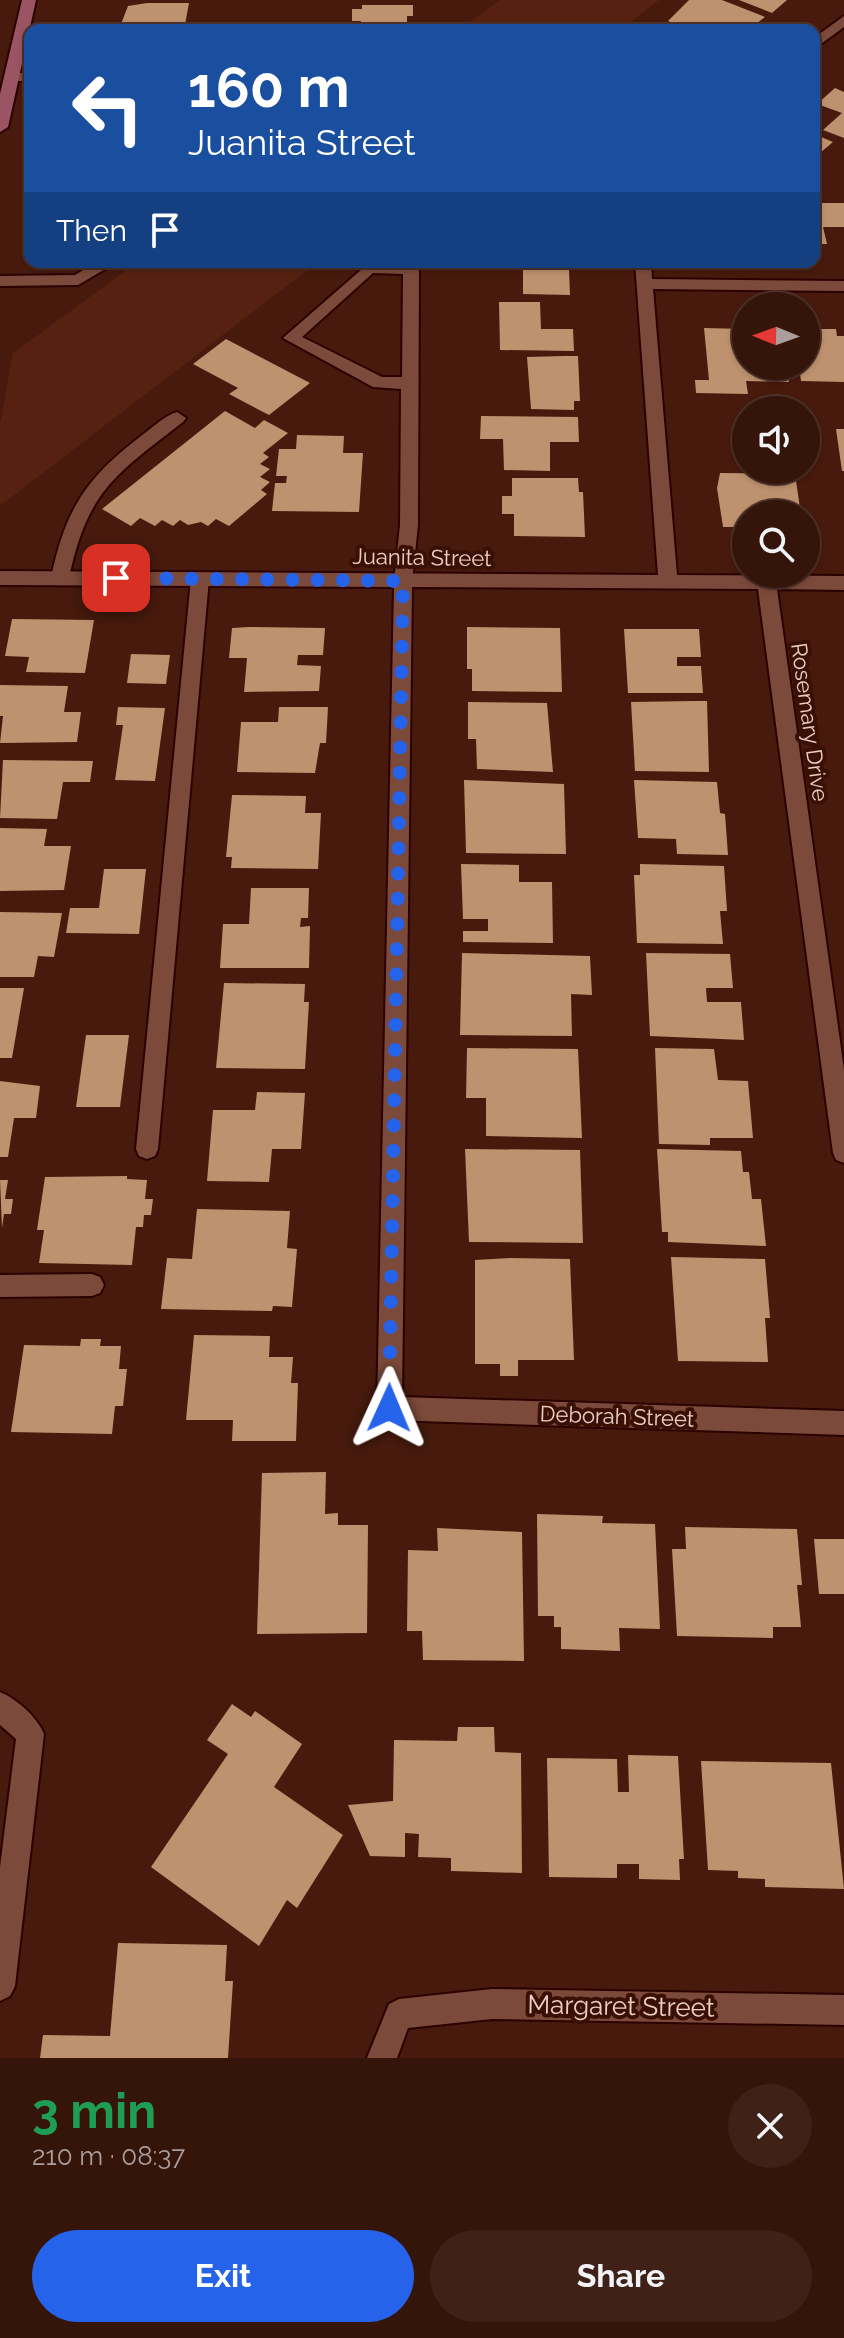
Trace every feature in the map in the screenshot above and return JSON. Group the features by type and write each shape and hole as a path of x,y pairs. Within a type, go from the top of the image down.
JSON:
{"main road":[{"path":"0,127 29,0"}],"street":[{"path":"820,40 844,20"},
{"path":"11,77 24,77"},
{"path":"0,281 78,280 99,268"},
{"path":"403,581 409,525 411,269 369,268 291,338 379,383 410,383"},
{"path":"643,268 668,583"},
{"path":"644,284 844,286"},
{"path":"60,578 67,541 93,485 177,418"},
{"name":"Juanita Street","path":"0,578 732,583"},
{"path":"147,1149 200,579"},
{"name":"Deborah Street","path":"403,581 389,1408 844,1423"},
{"name":"Juanita Street","path":"820,583 844,583"},
{"name":"Rosemary Drive","path":"768,588 844,1153"},
{"path":"0,1286 92,1285"},
{"path":"0,1706 30,1734 0,1986"},
{"name":"Margaret Street","path":"382,2058 399,2014 492,2004 844,2010"}],"shaded area":[{"path":"500,0 659,0 628,24 466,24"},
{"path":"130,268 310,268 0,506 0,423 13,353"}],"building":[{"path":"689,0 722,0 765,17 756,24 675,24 668,21"},
{"path":"739,0 787,0 772,13"},
{"path":"189,3 185,24 121,24 128,6"},
{"path":"362,5 413,5 413,16 407,16 407,24 360,24 361,21 352,21 352,9 362,9"},
{"path":"835,88 844,92 844,138 823,130 842,113 820,105 820,101"},
{"path":"820,137 833,142 820,153"},
{"path":"820,203 844,203 844,227 823,227 827,244 820,244"},
{"path":"523,268 573,268 569,270 570,295 523,294"},
{"path":"499,302 540,302 541,329 573,329 574,351 500,350"},
{"path":"704,328 732,329 732,380 789,382 746,381 748,394 696,393 695,380 709,380"},
{"path":"820,329 836,329 837,336 844,336 844,382 801,381 820,380"},
{"path":"226,339 310,383 269,415 229,394 238,388 193,364"},
{"path":"578,356 580,401 574,401 574,410 531,409 527,357"},
{"path":"225,411 255,428 264,420 288,433 263,453 269,457 260,464 270,469 260,477 270,482 261,490 267,494 229,526 216,519 208,526 201,522 188,525 180,520 173,526 162,520 155,526 140,518 131,526 102,509"},
{"path":"481,416 578,417 579,442 550,442 550,471 504,470 503,439 480,439"},
{"path":"836,429 844,429 844,471 842,471"},
{"path":"297,435 344,436 343,453 363,453 359,512 272,511 275,483 286,483 287,476 276,476 279,449 296,449"},
{"path":"720,473 732,473 732,484 796,484 799,500 732,500 732,527 723,527 717,488"},
{"path":"512,478 578,478 579,492 583,492 585,537 514,536 514,514 502,514 502,496 512,496"},
{"path":"12,619 94,620 85,673 26,672 29,657 5,656"},
{"path":"467,627 560,628 562,692 472,691 472,669 467,669"},
{"path":"232,628 325,628 323,655 298,655 297,665 321,666 319,691 244,692 247,658 229,658"},
{"path":"624,629 699,629 701,657 677,657 677,666 701,666 703,693 628,693"},
{"path":"131,654 170,655 166,684 127,683"},
{"path":"0,685 68,686 64,712 81,712 77,742 0,743 3,716 0,716"},
{"path":"707,701 709,772 635,771 631,702"},
{"path":"468,702 547,703 553,772 477,769 476,739 468,739"},
{"path":"118,707 165,708 155,781 115,780 123,725 116,725"},
{"path":"279,707 328,707 326,743 320,743 315,773 237,772 241,722 278,722"},
{"path":"3,760 93,761 90,782 63,782 57,819 0,818"},
{"path":"464,780 564,784 566,854 466,853"},
{"path":"634,780 717,782 720,813 725,814 728,855 677,854 676,839 638,838"},
{"path":"232,795 306,796 305,813 321,813 318,869 231,868 232,857 226,857"},
{"path":"0,828 47,829 44,846 71,846 64,890 0,891"},
{"path":"461,864 519,865 519,882 552,882 553,943 463,942 463,931 488,931 488,919 463,919"},
{"path":"640,864 724,866 727,911 720,911 723,944 637,943 634,875 640,875"},
{"path":"104,869 146,869 139,934 66,933 70,908 99,908"},
{"path":"251,888 309,888 308,918 301,918 300,927 310,926 309,968 220,968 223,924 249,924"},
{"path":"0,912 62,913 54,957 38,956 34,977 0,977"},
{"path":"462,953 590,956 592,995 571,994 572,1036 460,1035"},
{"path":"646,953 730,954 733,988 706,988 707,1002 741,1002 744,1040 650,1036"},
{"path":"224,983 305,984 304,1002 309,1002 305,1069 216,1068"},
{"path":"0,988 24,988 12,1058 0,1058"},
{"path":"86,1035 129,1035 120,1107 76,1107"},
{"path":"467,1048 578,1049 582,1138 486,1136 486,1098 466,1098"},
{"path":"655,1048 714,1049 718,1080 748,1081 753,1138 710,1138 710,1145 659,1144"},
{"path":"0,1081 40,1086 36,1118 14,1118 8,1157 0,1157"},
{"path":"257,1092 305,1093 301,1149 272,1149 269,1182 207,1181 213,1110 255,1110"},
{"path":"465,1149 580,1150 583,1243 469,1242"},
{"path":"657,1149 741,1151 743,1172 749,1172 752,1199 761,1199 766,1246 668,1242 668,1232 662,1232"},
{"path":"127,1176 127,1179 147,1180 145,1199 153,1199 151,1215 144,1215 143,1227 136,1227 132,1265 39,1263 44,1230 37,1230 45,1177"},
{"path":"0,1180 8,1180 5,1199 13,1199 11,1214 4,1214 2,1228"},
{"path":"197,1209 290,1211 287,1248 297,1249 292,1307 273,1306 272,1311 161,1309 167,1258 192,1259"},
{"path":"671,1257 765,1259 770,1318 765,1318 768,1362 678,1361"},
{"path":"570,1259 574,1360 518,1360 518,1376 500,1376 500,1364 475,1364 475,1260"},
{"path":"194,1335 270,1336 269,1357 293,1357 291,1383 298,1383 296,1441 232,1441 233,1420 186,1420"},
{"path":"81,1339 101,1339 100,1346 121,1346 119,1369 127,1369 123,1406 115,1406 112,1434 11,1432 24,1345 80,1346"},
{"path":"326,1472 325,1514 338,1513 338,1525 368,1525 367,1633 257,1634 262,1473"},
{"path":"537,1514 603,1516 602,1523 655,1524 660,1629 619,1628 620,1651 561,1649 561,1627 554,1627 554,1616 538,1616"},
{"path":"685,1527 797,1529 802,1585 797,1585 801,1627 773,1627 773,1638 677,1636 672,1549 686,1549"},
{"path":"437,1528 522,1532 524,1661 423,1660 422,1631 407,1631 408,1550 438,1551"},
{"path":"814,1539 844,1539 844,1594 819,1594"},
{"path":"232,1704 251,1717 255,1711 302,1744 274,1787 343,1835 297,1908 287,1900 259,1946 151,1867 228,1754 207,1740"},
{"path":"458,1727 494,1727 495,1752 521,1753 522,1873 451,1871 451,1858 418,1857 419,1834 405,1833 405,1857 370,1856 348,1805 393,1801 394,1740 457,1741"},
{"path":"628,1755 678,1756 684,1859 679,1859 680,1880 639,1879 639,1864 617,1864 617,1878 549,1877 547,1758 617,1759 618,1792 629,1792"},
{"path":"701,1761 831,1763 844,1889 765,1887 765,1879 738,1878 738,1871 708,1870"},
{"path":"118,1943 227,1945 225,1981 233,1981 228,2058 40,2058 43,2035 110,2036"}],"route":[{"path":"116,578 403,581 389,1408"}]}
